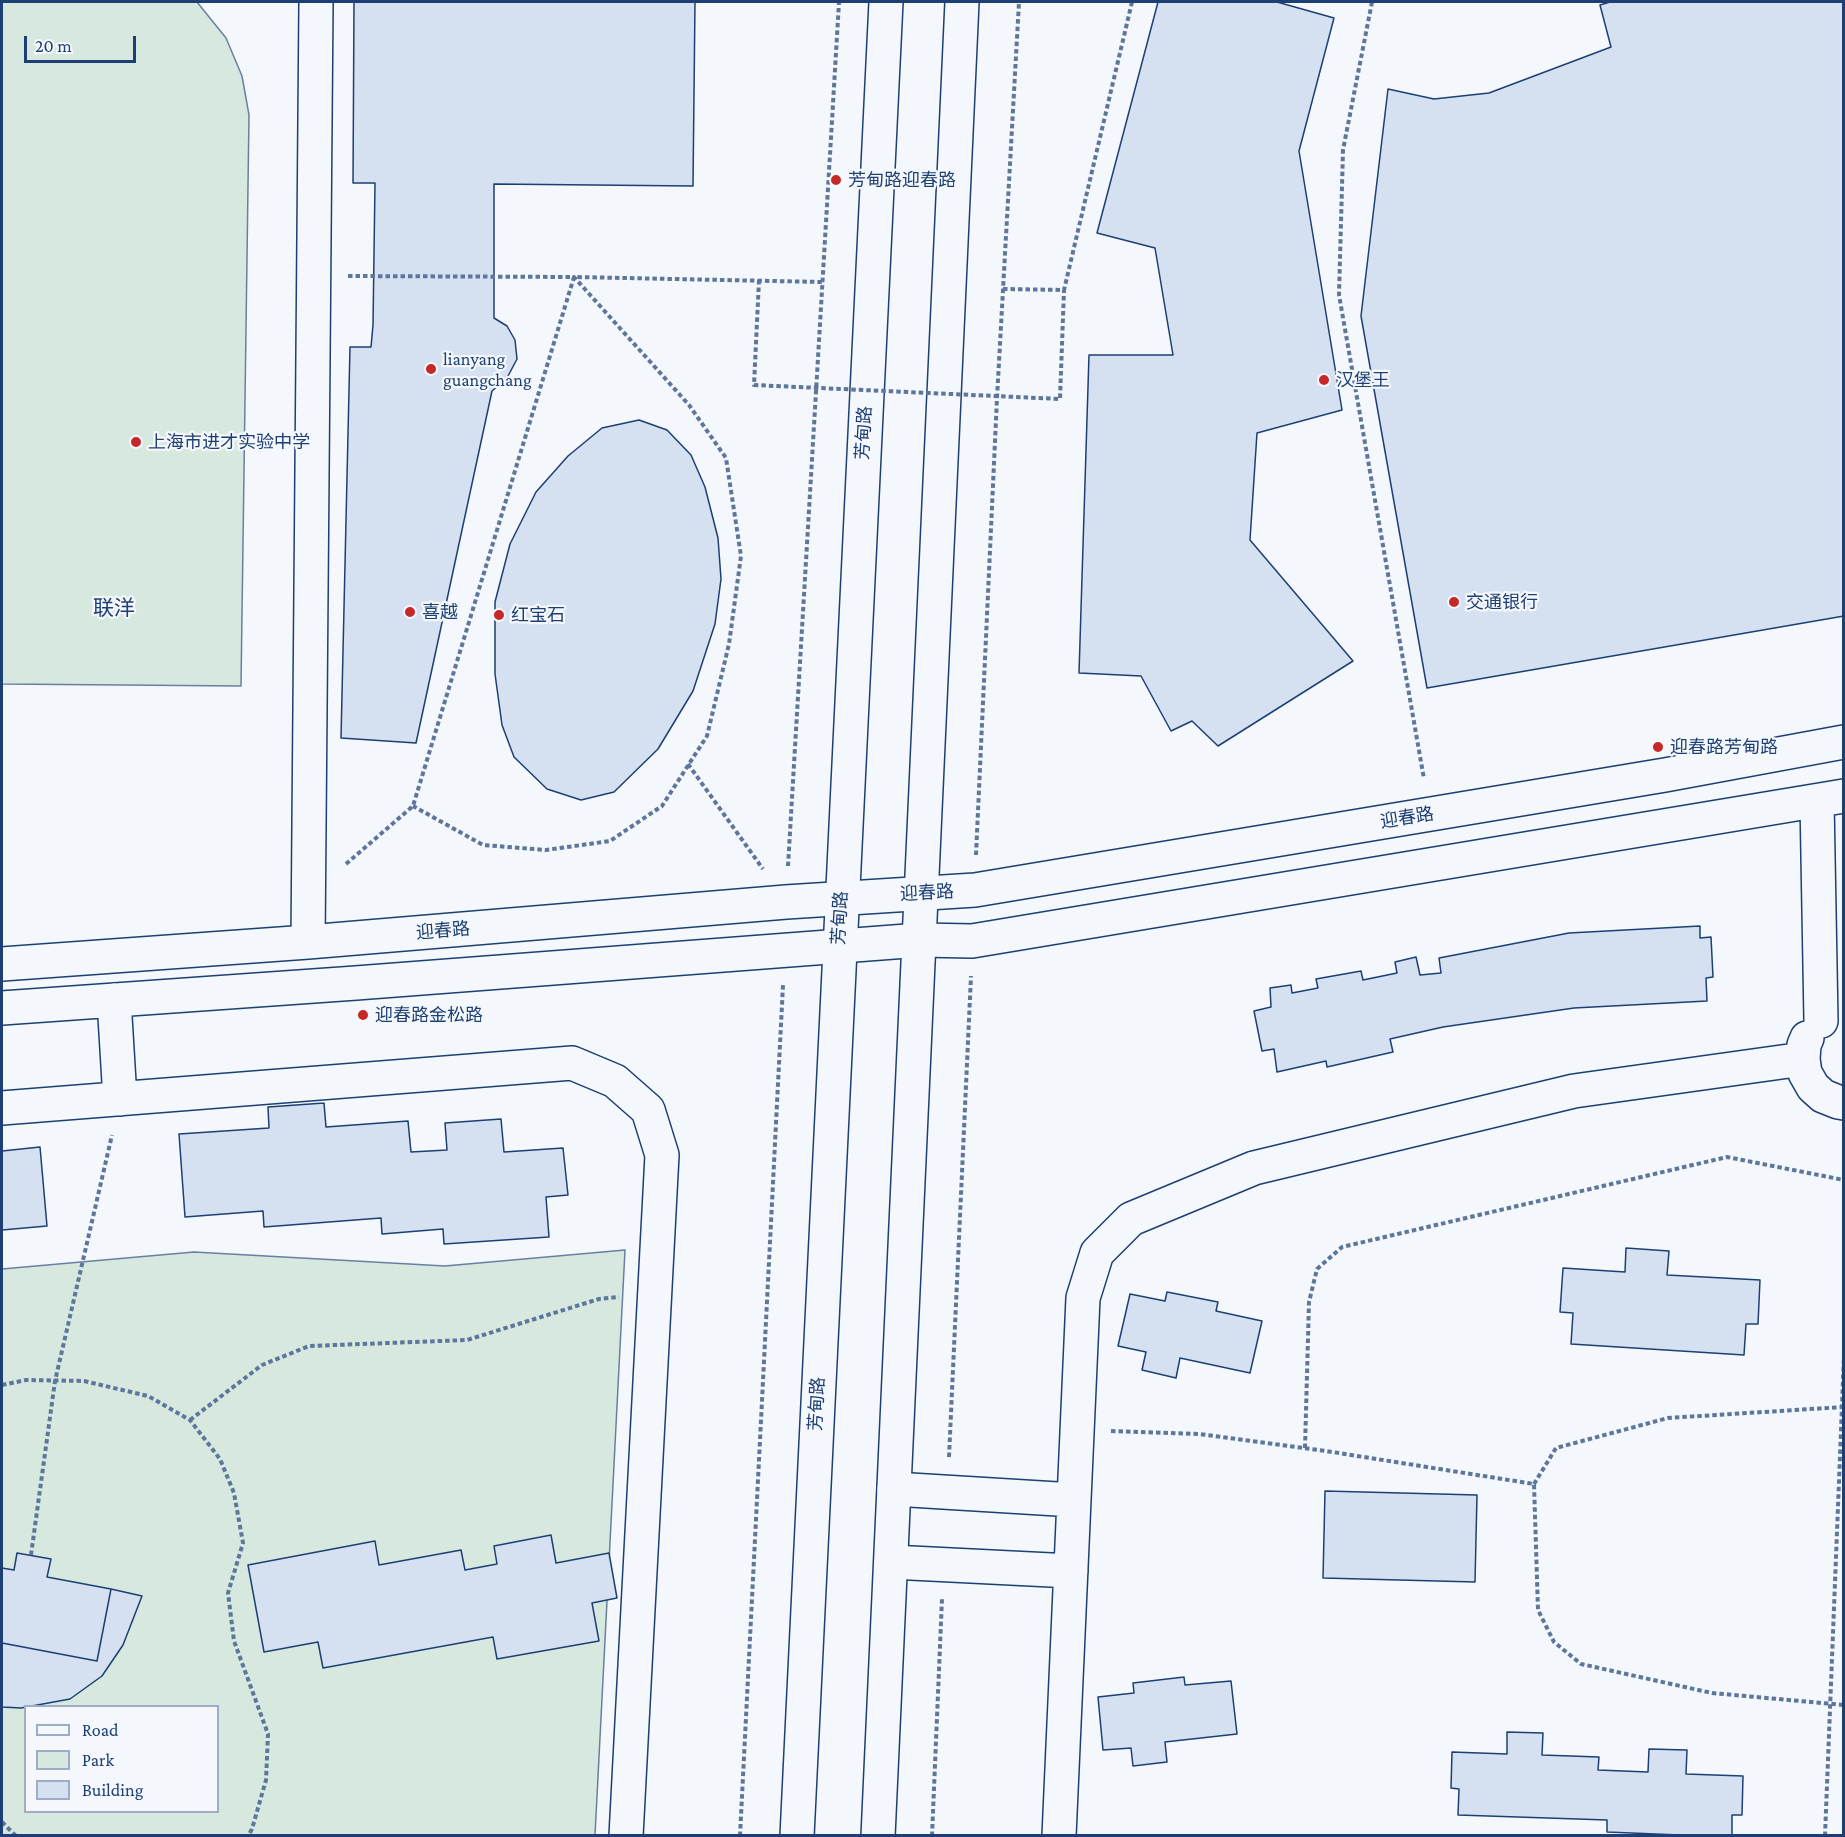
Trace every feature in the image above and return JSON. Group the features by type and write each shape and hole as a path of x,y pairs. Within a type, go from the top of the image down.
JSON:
{"street":[{"path":"308,942 316,2"},
{"name":"芳甸路","path":"797,1836 886,2"},
{"path":"878,1836 962,2"},
{"name":"迎春路","path":"2,964 308,942 786,902 975,890 1676,773 1844,742"},
{"path":"2,1008 920,940 972,941 1830,798 1832,1017 1811,1032 1804,1045 1803,1059 1805,1073 1813,1087 1823,1096 1844,1103"},
{"path":"114,1000 120,1099"},
{"path":"1059,1836 1083,1298 1097,1253 1131,1219 1254,1168 1563,1094 1803,1059"},
{"path":"2,1108 572,1063 615,1081 648,1110 662,1155 626,1836"},
{"path":"894,1489 1074,1500"},
{"path":"891,1562 1071,1571"}],"path":[{"path":"759,280 754,385 1060,399 1064,290 1132,2"},
{"path":"1372,2 1343,150 1339,295 1430,814"},
{"path":"314,276 574,277 823,282"},
{"path":"413,806 483,845 546,850 610,841 662,806 707,736 729,644 741,556 726,458 689,405 574,277"},
{"path":"308,896 413,806 574,277"},
{"path":"1003,289 1064,290"},
{"path":"688,764 786,902"},
{"path":"31,1556 56,1381 120,1099"},
{"path":"1305,1448 1309,1302 1317,1269 1342,1246 1727,1156 1844,1180"},
{"path":"190,1420 262,1365 309,1346 467,1340 598,1299 655,1292"},
{"path":"1825,1836 1844,1355"},
{"path":"2,1385 26,1380 84,1381 148,1396 190,1420 220,1459 234,1493 243,1543 228,1593 234,1641 268,1734 266,1780 248,1836"},
{"path":"1843,1407 1668,1418 1556,1449 1534,1484 1538,1611 1554,1642 1581,1664 1712,1693 1844,1705"},
{"path":"1077,1430 1199,1434 1305,1448 1534,1484"},
{"path":"2,1822 16,1836"}],"green space":[{"name":"上海市进才实验中学","path":"2,2 197,2 226,38 242,76 249,115 241,686 2,684"},
{"path":"625,1250 595,1835 2,1836 2,1269 194,1252 445,1266"}],"building":[{"name":"lianyang guangchang","path":"354,2 695,2 693,186 494,184 494,318 507,326 515,340 517,359 507,378 492,391 416,743 341,738 350,347 371,347 373,325 375,183 353,183"},
{"path":"1158,2 1277,2 1334,18 1299,151 1342,410 1257,433 1250,540 1353,661 1218,746 1192,721 1171,731 1141,676 1079,673 1089,355 1173,355 1155,248 1097,233"},
{"path":"1610,2 1844,2 1844,616 1427,688 1361,316 1388,89 1434,99 1489,93 1611,47 1600,5"},
{"path":"639,420 667,430 691,455 705,487 718,538 721,579 715,624 693,691 658,749 614,792 581,800 547,789 514,757 502,725 495,674 495,602 510,544 536,492 568,456 602,428"},
{"path":"1700,926 1700,938 1711,937 1713,977 1706,978 1707,1001 1574,1008 1443,1027 1390,1039 1393,1052 1327,1067 1326,1061 1277,1072 1274,1049 1262,1051 1254,1011 1271,1007 1270,988 1291,985 1292,993 1318,988 1316,979 1361,971 1363,980 1397,973 1395,962 1416,957 1420,975 1441,973 1439,958 1569,933"},
{"path":"324,1103 326,1127 408,1121 411,1152 447,1150 445,1123 501,1119 504,1152 563,1148 568,1195 546,1197 549,1237 444,1244 443,1229 382,1234 381,1218 264,1227 263,1211 185,1217 179,1134 269,1128 268,1107"},
{"path":"40,1147 47,1226 2,1230 2,1151"},
{"path":"1626,1248 1669,1251 1667,1275 1760,1280 1758,1324 1746,1324 1744,1355 1571,1344 1573,1313 1560,1312 1563,1268 1625,1272"},
{"path":"1167,1292 1218,1302 1216,1311 1262,1321 1250,1373 1180,1358 1176,1378 1142,1370 1146,1352 1118,1346 1130,1294 1165,1301"},
{"path":"1325,1491 1477,1495 1475,1582 1323,1578"},
{"path":"551,1535 556,1563 609,1553 617,1598 592,1603 599,1641 497,1659 493,1637 323,1668 318,1642 264,1652 248,1565 375,1541 379,1565 461,1550 465,1570 497,1564 494,1546"},
{"path":"17,1553 51,1559 47,1577 111,1589 97,1661 2,1643 2,1568 14,1570"},
{"path":"111,1589 142,1596 123,1645 102,1676 70,1699 24,1705 21,1708 2,1707 2,1643 97,1661"},
{"path":"1184,1677 1185,1685 1231,1681 1237,1734 1165,1742 1167,1762 1133,1766 1131,1748 1103,1750 1098,1697 1134,1693 1133,1683"},
{"path":"1507,1732 1543,1733 1542,1755 1599,1757 1598,1770 1648,1772 1649,1749 1687,1750 1686,1774 1743,1776 1742,1815 1732,1815 1732,1836 1704,1836 1607,1832 1607,1820 1458,1815 1459,1789 1451,1788 1452,1752 1507,1754"}],"place":[{"name":"芳甸路迎春路","path":"836,180"},
{"name":"lianyang guangchang","path":"431,369"},
{"name":"汉堡王","path":"1324,380"},
{"name":"上海市进才实验中学","path":"136,442"},
{"name":"交通银行","path":"1454,602"},
{"name":"喜越","path":"410,612"},
{"name":"红宝石","path":"499,615"},
{"name":"迎春路芳甸路","path":"1658,747"},
{"name":"迎春路金松路","path":"363,1015"}],"district":[{"name":"联洋","path":"114,609"}]}
